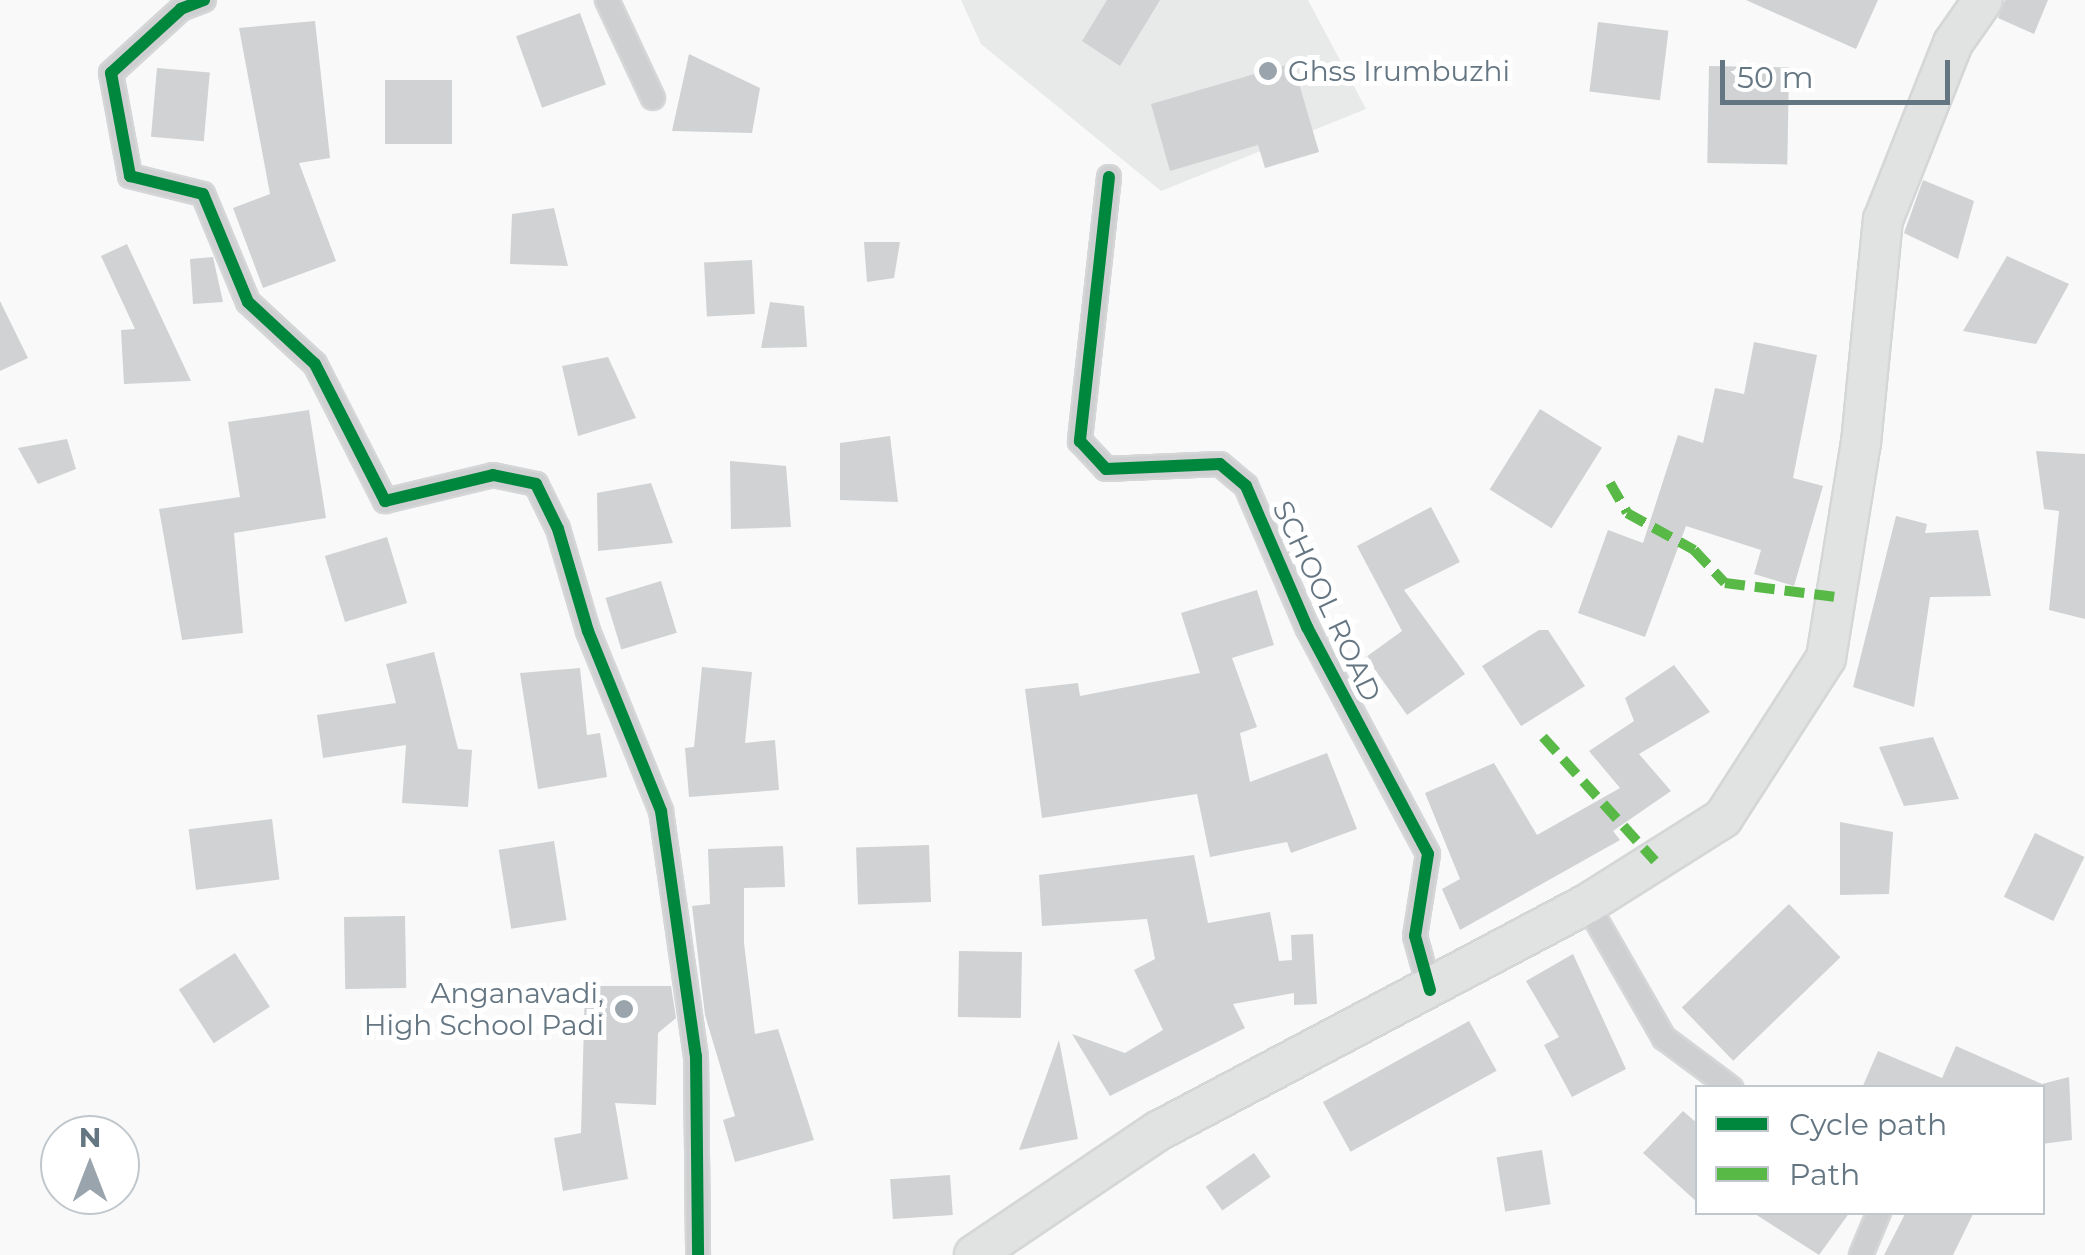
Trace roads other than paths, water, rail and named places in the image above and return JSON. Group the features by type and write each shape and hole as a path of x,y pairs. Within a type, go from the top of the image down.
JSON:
{"main road":[{"path":"974,1255 1158,1131 1587,904 1723,818 1826,658 1861,443 1883,220 1953,43 1984,0"}],"street":[{"path":"204,0 181,9 111,73 130,176 203,194 248,302 315,364 385,502 494,474 536,484 558,529 588,630 662,811 696,1056 698,1255"},
{"path":"608,0 654,98"},
{"name":"SCHOOL ROAD","path":"1109,178 1080,441 1106,468 1220,464 1246,486 1307,626 1428,854 1415,936 1430,990"},
{"path":"1587,904 1664,1038 1727,1085"},
{"path":"1861,1255 1879,1215"}],"place":[{"name":"Ghss Irumbuzhi","path":"1268,71"},
{"name":"Anganavadi, High School Padi","path":"624,1009"}]}
